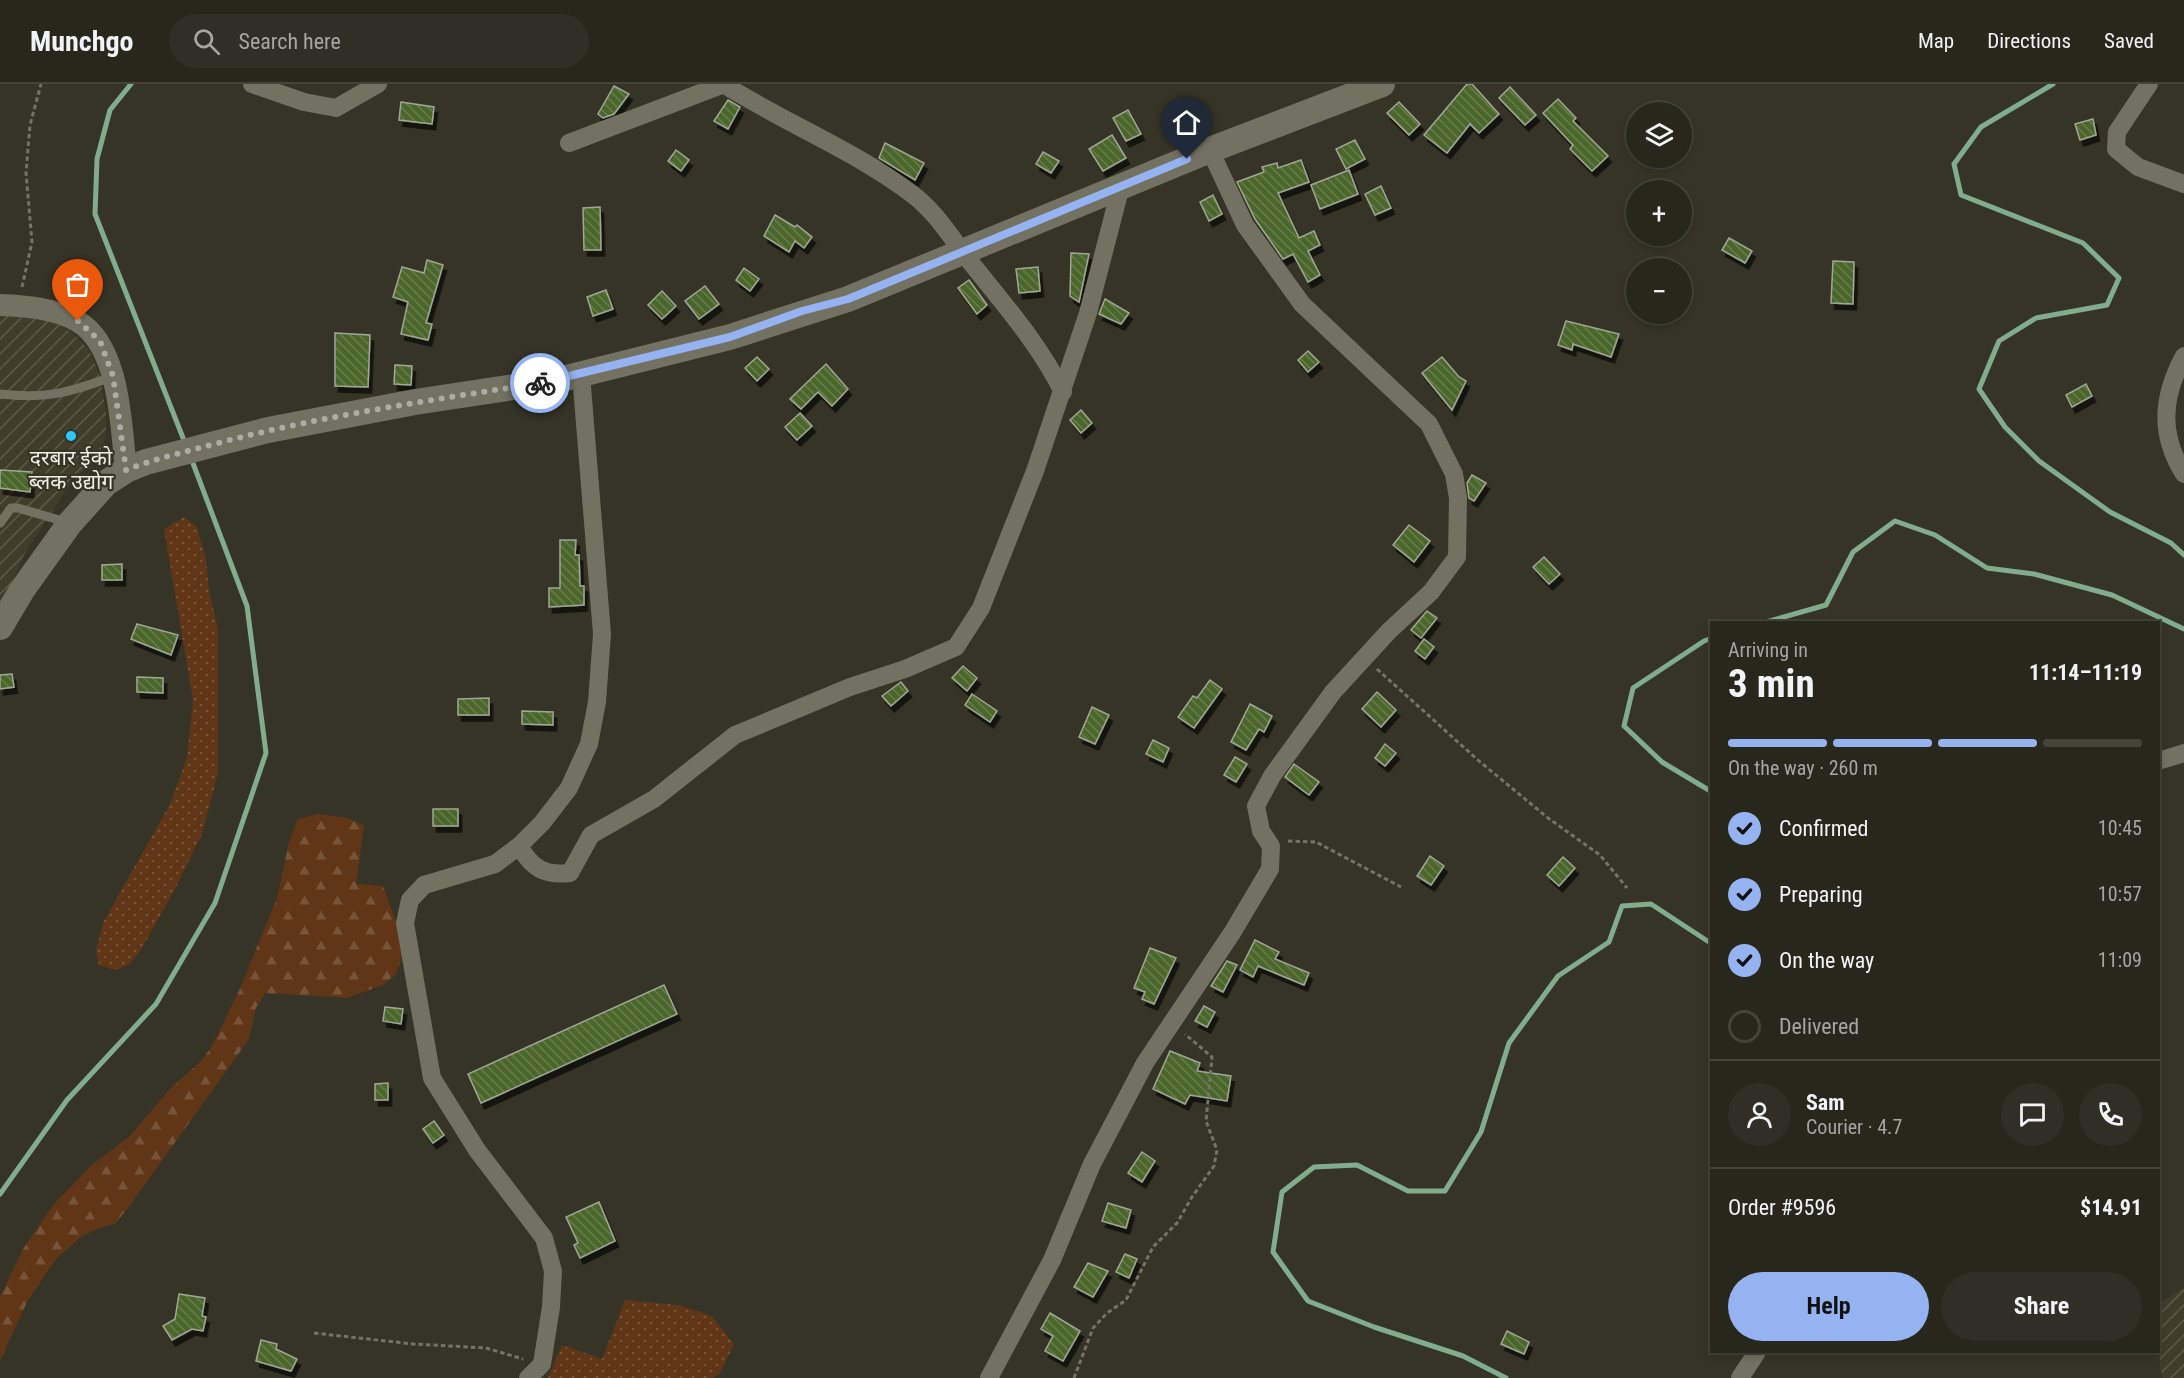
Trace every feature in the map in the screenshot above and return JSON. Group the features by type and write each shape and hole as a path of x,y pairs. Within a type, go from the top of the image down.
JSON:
{"main road":[{"path":"0,627 22,590 70,523 106,483 136,466 268,430 581,374 730,337 802,311 848,299 1210,150 1382,84"}],"street":[{"path":"252,84 304,102 336,108 378,84"},
{"path":"569,143 724,84 764,110 883,173 914,195 938,218 1044,355 1063,392"},
{"path":"2149,84 2117,132 2116,149 2138,167 2184,184"},
{"path":"989,1378 1052,1260 1070,1212 1107,1134 1145,1063 1270,869 1271,846 1261,831 1256,806 1272,776 1333,692 1431,592 1457,557 1459,523 1454,474 1429,424 1302,304 1270,263 1245,225 1210,150"},
{"path":"519,846 528,861 541,872 553,875 570,873 591,835 654,799 735,735 850,687 905,669 956,647 981,608 1063,392 1088,314 1121,186"},
{"path":"9,305 55,312 78,321 100,341 113,376 136,466"},
{"path":"2184,356 2166,401 2167,438 2184,474"},
{"path":"528,1378 542,1364 551,1307 553,1271 544,1238 477,1150 432,1078 405,923 410,900 424,885 495,864 519,846 542,823 569,788 589,744 597,702 602,634 581,374"},
{"path":"2160,760 2184,753"},
{"path":"1740,1378 1756,1353"}],"lane":[{"path":"0,394 26,397 62,395 113,376"},
{"path":"0,523 11,508 70,523"}],"path":[{"path":"9,305 32,242 26,172 30,125 41,84"},
{"path":"1364,658 1479,761 1548,818 1600,855 1627,888"},
{"path":"1261,831 1286,841 1316,842 1401,886"},
{"path":"1074,1378 1093,1328 1107,1313 1126,1300 1153,1247 1177,1223 1214,1166 1217,1150 1206,1121 1212,1057 1172,1023"},
{"path":"314,1333 413,1344 486,1348 542,1364"}],"shaded area":[{"path":"0,315 51,320 73,333 89,350 99,373 106,411 106,434 97,461 74,478 24,555 0,608"},
{"path":"2184,1287 2184,1378 2163,1378 2160,1367 2160,1303"}],"green space":[{"path":"184,517 197,527 206,560 209,591 218,629 218,773 202,834 172,895 139,953 128,965 114,970 99,965 96,950 104,921 170,804 187,758 193,700 164,529"},
{"path":"318,814 348,818 364,826 356,884 383,886 399,930 401,959 396,974 383,985 347,998 265,993 256,1008 249,1039 131,1204 115,1224 82,1236 56,1259 27,1302 0,1361 0,1297 23,1249 54,1204 93,1164 130,1136 170,1089 203,1059 213,1044 238,993 277,898 289,842 298,819"},
{"path":"625,1300 678,1305 712,1316 734,1344 720,1373 713,1378 548,1378 562,1345 602,1359"}],"building":[{"path":"1467,84 1472,84 1499,114 1479,133 1470,124 1447,153 1424,135"},
{"path":"614,86 629,94 614,114 603,118 598,114"},
{"path":"1510,87 1536,115 1525,125 1499,98"},
{"path":"1558,99 1576,118 1573,121 1608,156 1592,171 1570,149 1573,145 1543,113"},
{"path":"728,100 740,107 728,129 714,121"},
{"path":"401,102 434,107 432,124 399,120"},
{"path":"1399,102 1420,124 1409,135 1387,113"},
{"path":"1128,110 1141,134 1126,141 1113,118"},
{"path":"2093,119 2096,135 2080,140 2075,124"},
{"path":"1112,135 1126,158 1103,171 1089,149"},
{"path":"1355,140 1365,159 1346,169 1336,149"},
{"path":"885,143 924,163 915,180 879,158"},
{"path":"676,150 689,160 681,171 668,161"},
{"path":"1043,152 1059,161 1051,173 1036,164"},
{"path":"1301,160 1309,182 1278,193 1299,238 1314,231 1320,245 1308,251 1320,275 1308,282 1293,254 1283,259 1255,219 1237,182 1264,172 1262,167 1277,163 1278,168"},
{"path":"1349,170 1358,194 1320,209 1311,185"},
{"path":"1381,186 1391,208 1375,215 1365,194"},
{"path":"1213,195 1222,214 1209,221 1200,202"},
{"path":"600,207 601,250 584,250 583,208"},
{"path":"775,215 795,227 797,225 812,237 804,248 795,241 789,252 764,236"},
{"path":"1729,238 1752,251 1745,263 1722,250"},
{"path":"1071,253 1089,254 1079,302 1070,296"},
{"path":"427,260 443,265 426,323 432,324 428,340 401,334 408,302 393,297 402,267 424,273"},
{"path":"1833,261 1854,262 1853,304 1831,303"},
{"path":"1038,267 1040,291 1019,293 1016,269"},
{"path":"744,268 759,279 750,291 736,280"},
{"path":"969,280 987,305 977,314 958,288"},
{"path":"705,286 719,304 699,319 685,301"},
{"path":"606,290 613,309 593,316 587,297"},
{"path":"662,291 676,306 662,319 648,305"},
{"path":"1105,299 1129,313 1121,324 1099,314"},
{"path":"1566,321 1619,334 1611,357 1573,344 1572,350 1558,345"},
{"path":"335,333 370,335 368,387 335,386"},
{"path":"1308,351 1319,362 1308,372 1298,360"},
{"path":"757,357 769,369 757,381 745,368"},
{"path":"1442,357 1459,377 1466,381 1452,410 1422,373"},
{"path":"826,364 848,389 832,406 818,392 801,409 790,399"},
{"path":"395,365 412,366 411,385 394,384"},
{"path":"2086,384 2092,396 2072,407 2066,395"},
{"path":"1081,410 1092,423 1081,433 1070,420"},
{"path":"800,413 812,426 797,440 785,427"},
{"path":"0,470 32,472 30,492 0,488"},
{"path":"1472,475 1486,483 1474,501 1469,498 1467,483"},
{"path":"1409,525 1430,541 1414,562 1393,545"},
{"path":"560,540 576,540 575,555 579,555 580,586 584,586 584,605 549,607 549,588 560,588"},
{"path":"1544,557 1560,574 1549,584 1533,567"},
{"path":"122,564 122,580 102,580 102,565"},
{"path":"1427,611 1437,618 1421,638 1411,630"},
{"path":"137,624 178,635 171,655 131,639"},
{"path":"1424,639 1434,647 1425,659 1415,651"},
{"path":"963,666 977,678 967,691 952,678"},
{"path":"12,674 14,687 0,689 0,675"},
{"path":"137,677 163,678 163,693 137,692"},
{"path":"1210,680 1222,689 1194,728 1178,717 1193,696 1197,698"},
{"path":"901,682 908,691 891,706 882,696"},
{"path":"1377,692 1396,710 1381,727 1362,709"},
{"path":"972,694 997,711 990,722 965,705"},
{"path":"489,698 489,715 458,715 458,699"},
{"path":"1250,704 1272,716 1264,732 1259,729 1246,750 1231,742"},
{"path":"1092,707 1109,715 1095,744 1079,737"},
{"path":"522,711 553,712 553,725 522,724"},
{"path":"1153,740 1169,748 1163,762 1146,754"},
{"path":"1385,744 1396,753 1385,766 1375,758"},
{"path":"1235,757 1247,764 1236,782 1224,775"},
{"path":"1294,764 1319,782 1309,795 1285,777"},
{"path":"433,809 458,809 458,826 433,826"},
{"path":"1430,856 1444,866 1431,885 1417,876"},
{"path":"1563,857 1575,868 1559,886 1547,875"},
{"path":"1255,940 1279,952 1275,959 1309,973 1304,985 1258,966 1253,977 1240,970"},
{"path":"1150,948 1176,958 1154,1004 1142,999 1145,992 1134,988"},
{"path":"1227,961 1237,965 1223,992 1211,986"},
{"path":"664,985 677,1014 481,1103 468,1074"},
{"path":"1204,1006 1215,1012 1207,1027 1195,1021"},
{"path":"385,1007 403,1009 401,1024 383,1021"},
{"path":"1170,1051 1200,1063 1197,1071 1231,1076 1227,1101 1190,1095 1185,1104 1153,1089"},
{"path":"388,1083 388,1100 375,1100 375,1084"},
{"path":"434,1121 444,1135 433,1143 423,1129"},
{"path":"1142,1152 1155,1161 1142,1182 1128,1173"},
{"path":"599,1202 615,1241 580,1258 574,1245 578,1243 566,1217"},
{"path":"1108,1203 1131,1210 1126,1228 1102,1221"},
{"path":"1125,1254 1137,1259 1129,1278 1116,1272"},
{"path":"1088,1263 1108,1271 1093,1297 1074,1287"},
{"path":"179,1294 205,1298 202,1316 206,1317 203,1331 192,1329 172,1340 163,1326 175,1319"},
{"path":"1050,1313 1080,1331 1063,1361 1045,1351 1053,1336 1041,1329"},
{"path":"1507,1331 1529,1342 1524,1354 1501,1344"},
{"path":"261,1340 277,1344 276,1349 297,1359 291,1371 256,1361"}],"waterway":[{"path":"131,84 110,110 97,159 95,214 185,443"},
{"path":"2053,84 1981,127 1954,164 1961,195 2083,243 2119,278 2107,305 2036,318 1999,341 1979,389 2005,427 2039,461 2110,512 2171,543 2184,555"},
{"path":"0,1194 67,1100 156,1004 215,903 266,753 247,606 191,458"},
{"path":"1770,621 1826,605 1853,552 1895,521 1935,535 1987,568 2034,574 2112,595 2184,629"},
{"path":"1710,639 1633,688 1624,726 1662,762 1710,791"},
{"path":"1506,1378 1463,1356 1374,1327 1308,1301 1273,1252 1282,1192 1314,1167 1357,1165 1408,1191 1445,1191 1481,1132 1509,1043 1558,976 1609,942 1622,906 1651,904 1710,943"}],"way so far":[{"path":"78,321 100,341 113,376 126,470 146,462 268,430 415,402 540,383"}],"place":[{"name":"दरबार ईको ब्लक उद्योग","path":"71,436"}],"route":[{"path":"540,383 730,337 802,311 848,299 883,282 1187,159"}]}
